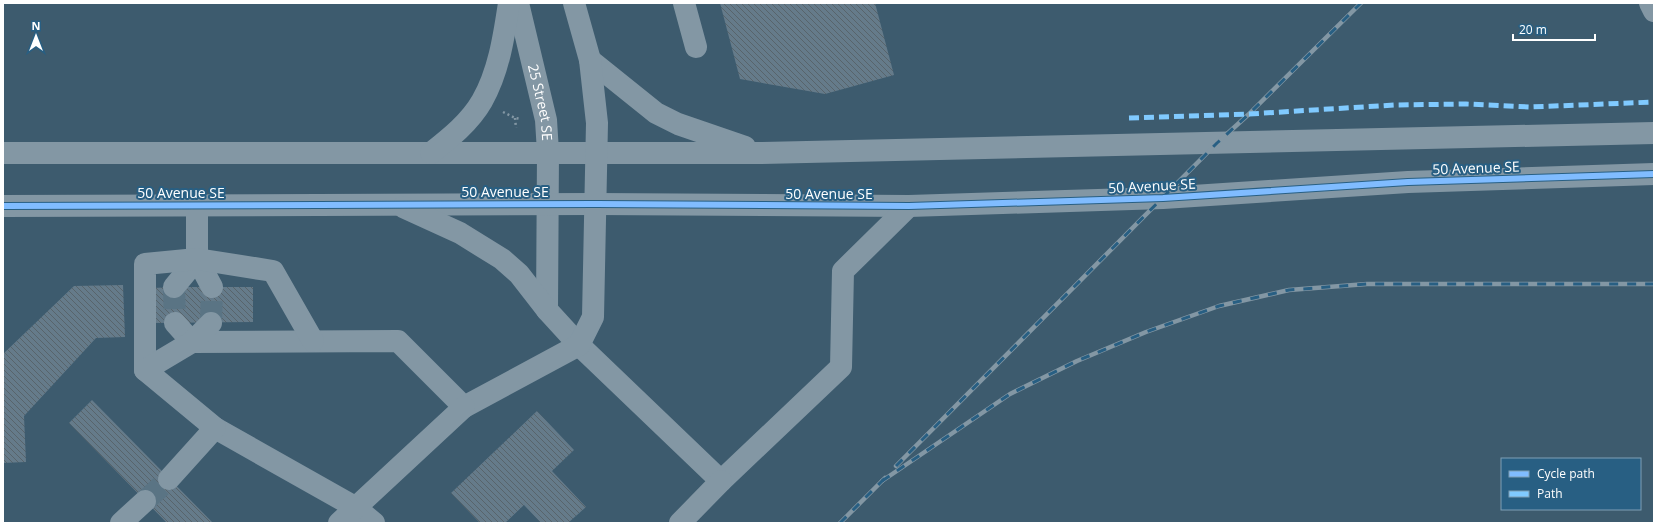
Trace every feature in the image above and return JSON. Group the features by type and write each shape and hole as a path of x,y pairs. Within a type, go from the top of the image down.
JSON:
{"street":[{"path":"431,153 457,132 482,101 494,72 503,42 509,3"},
{"name":"25 Street SE","path":"518,3 546,120 548,152 548,310"},
{"path":"339,523 464,407 579,344 592,317 597,152 595,103 590,60 574,3"},
{"path":"684,3 696,46"},
{"path":"1650,3 1654,11"},
{"path":"590,60 656,113 678,124 761,152"},
{"path":"3,153 761,152 1654,133"},
{"name":"50 Avenue SE","path":"3,206 596,204 909,206 1163,198 1408,182 1654,174"},
{"path":"396,204 460,233 488,248 519,274 548,310 579,344 721,481"},
{"path":"197,205 197,260 212,287"},
{"path":"680,523 721,481 841,367 843,271 909,206"},
{"path":"174,287 197,260"},
{"path":"145,370 145,264 197,260 273,271 313,341"},
{"path":"175,323 192,342 398,341 464,407"},
{"path":"145,370 192,342 211,323"},
{"path":"145,370 215,428 356,507 374,523"},
{"path":"169,479 215,428"},
{"path":"121,523 145,501"}],"path":[{"path":"515,118 516,130"}],"building":[{"path":"720,3 875,3 894,75 825,94 740,79"},
{"path":"123,285 125,337 96,338 24,416 26,462 3,463 3,354 74,286"},
{"path":"253,287 253,322 154,323 153,288"},
{"path":"92,400 213,523 167,523 69,423"},
{"path":"537,411 574,450 552,471 586,507 568,523 541,523 524,505 505,523 480,523 451,493"}],"tunnel":[{"path":"174,287 175,323"},
{"path":"211,323 212,287"},
{"path":"145,501 169,479"}],"railway":[{"path":"896,466 1217,143 1249,114 1361,3"},
{"path":"882,481 1010,394 1077,361 1146,332 1219,306 1289,290 1367,284 1654,284"},
{"path":"840,523 885,478"}],"marked path":[{"path":"1129,118 1249,114 1394,105 1466,104 1530,107 1654,102"}],"cycle path":[{"path":"3,206 596,204 909,206 1163,198 1408,182 1654,174"}]}
